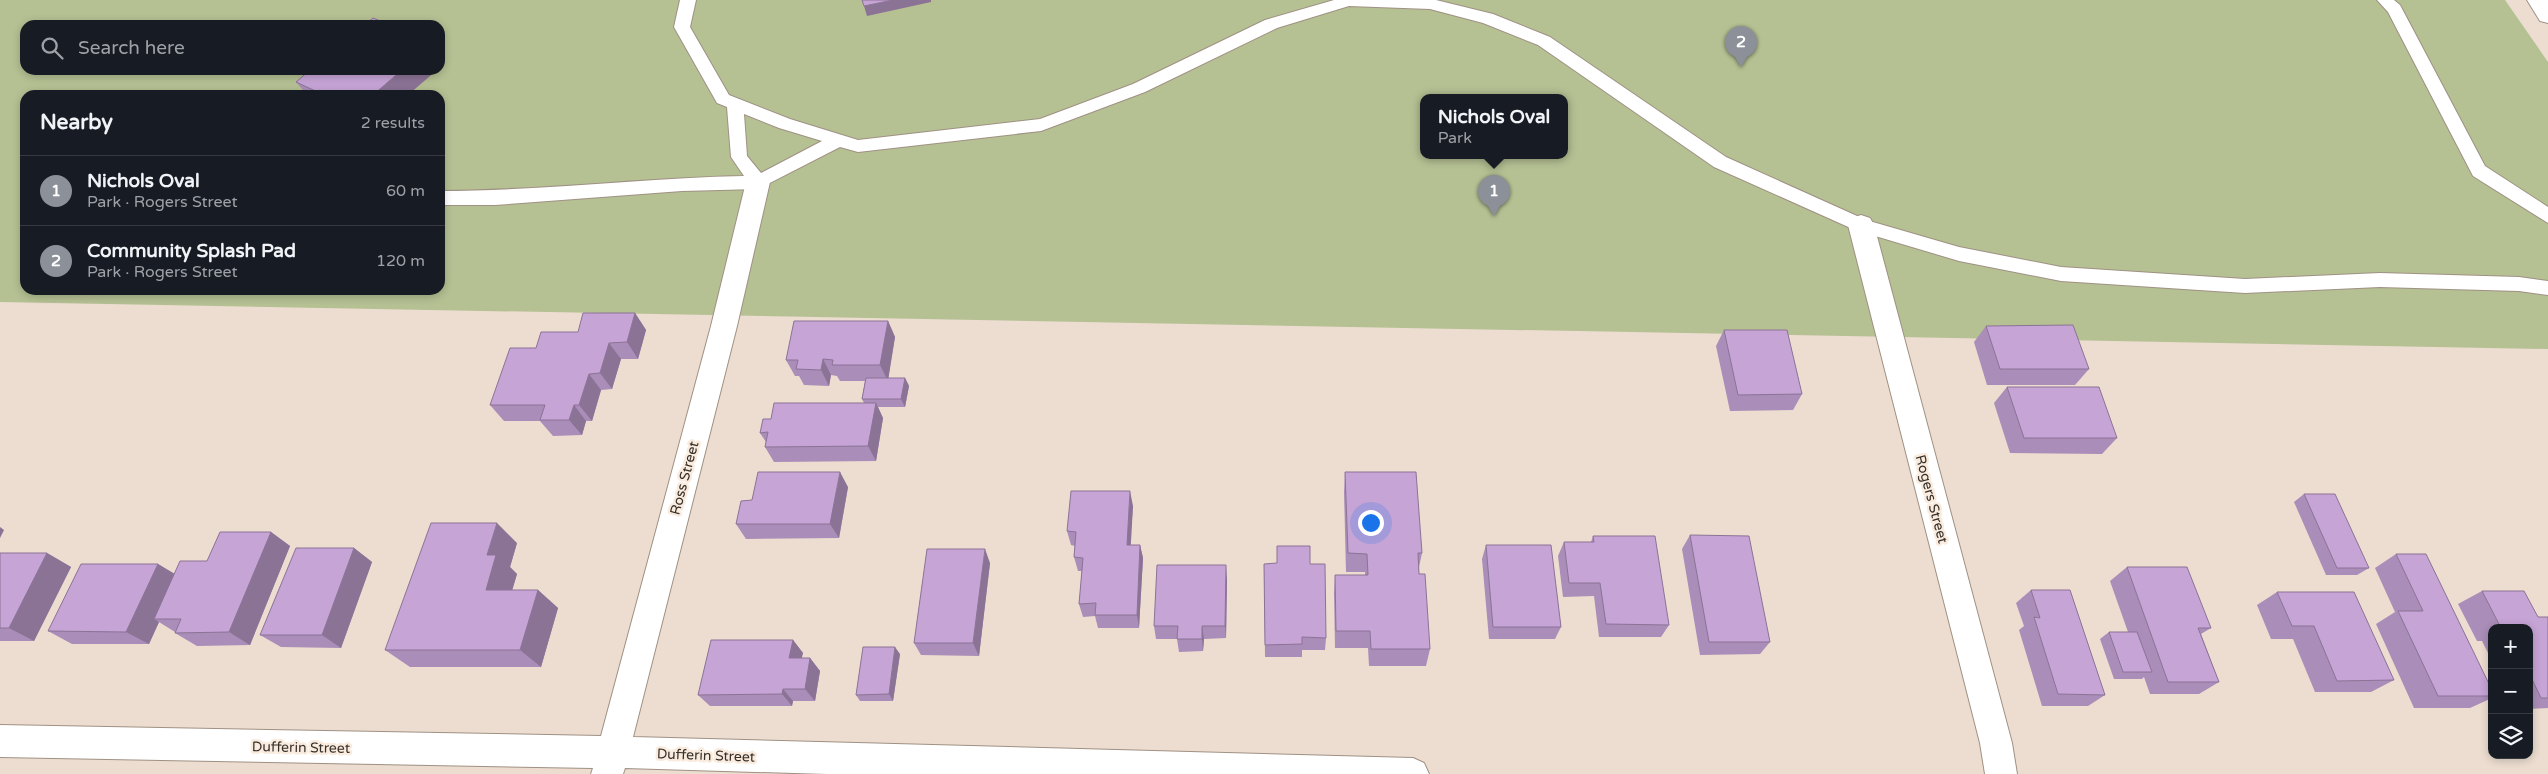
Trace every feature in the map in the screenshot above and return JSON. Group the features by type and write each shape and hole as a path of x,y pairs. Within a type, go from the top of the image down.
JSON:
{"street":[{"path":"2538,0 2548,15"},
{"name":"Ross Street","path":"609,763 724,326 758,182"},
{"name":"Rogers Street","path":"1861,225 1996,743 2001,774"},
{"name":"Dufferin Street","path":"0,741 609,763 1412,774"}],"lane":[{"path":"688,0 682,27 723,99 784,124 858,146 1041,125 1138,88 1271,24 1349,0 1430,4 1487,18 1544,42 1720,162 1861,225 1959,254 2061,274 2245,286 2380,280 2519,284 2548,288"},
{"path":"2385,0 2394,9 2479,171 2548,216"},
{"path":"735,104 739,157 758,182"},
{"path":"445,198 495,198 682,184 758,182 839,140"}],"green space":[{"path":"0,0 2505,0 2548,62 2548,349 0,302"}],"building":[{"path":"862,0 893,0 864,6"},
{"path":"304,75 396,75 379,90 313,90 296,82"},
{"path":"583,313 635,313 627,342 609,343 600,373 589,374 579,405 574,405 569,420 540,420 545,405 490,405 510,348 536,348 541,332 578,332"},
{"path":"794,321 888,321 880,365 832,365 833,360 823,359 821,370 796,369 798,360 786,360"},
{"path":"2073,325 2089,369 2000,369 1986,326"},
{"path":"1724,330 1787,330 1802,394 1738,395"},
{"path":"866,378 905,378 901,399 862,399"},
{"path":"2007,387 2099,387 2117,438 2024,438"},
{"path":"774,403 876,403 868,446 765,447 768,432 760,433 763,419 771,419"},
{"path":"758,472 840,472 830,524 736,524 741,501 752,500"},
{"path":"1345,472 1416,472 1422,553 1418,553 1419,574 1425,574 1430,649 1371,649 1370,631 1336,631 1335,575 1368,575 1367,554 1348,553"},
{"path":"1071,491 1130,491 1127,545 1140,545 1137,615 1095,615 1096,603 1079,604 1083,558 1074,557 1076,532 1067,531"},
{"path":"2304,494 2335,494 2369,568 2337,568"},
{"path":"431,523 497,523 487,555 496,555 486,590 538,590 520,650 385,650"},
{"path":"220,532 271,532 229,632 175,633 181,619 154,619 180,561 207,561"},
{"path":"1690,535 1749,536 1770,642 1709,642"},
{"path":"1593,536 1655,536 1669,625 1606,624 1600,583 1569,583 1564,542 1594,542"},
{"path":"1486,545 1551,545 1561,627 1493,627"},
{"path":"1277,546 1310,546 1310,564 1325,564 1326,638 1302,637 1302,644 1265,645 1264,564 1277,563"},
{"path":"296,548 354,548 322,635 260,635"},
{"path":"927,549 985,549 973,643 914,643"},
{"path":"0,553 47,553 9,628 0,628"},
{"path":"2396,554 2426,554 2488,682 2488,696 2438,696 2398,611 2423,611"},
{"path":"81,564 158,564 126,632 48,631"},
{"path":"1157,565 1226,565 1225,626 1202,626 1202,639 1177,639 1178,626 1154,626"},
{"path":"2127,567 2187,567 2211,628 2198,628 2219,682 2168,682"},
{"path":"2031,590 2070,590 2105,695 2058,694 2034,617 2040,618"},
{"path":"2482,591 2524,591 2538,617 2548,617 2548,698 2541,698 2533,681 2533,624 2499,624"},
{"path":"2277,592 2354,592 2394,680 2337,681 2314,626 2292,626"},
{"path":"2109,632 2137,632 2152,672 2123,672"},
{"path":"711,640 793,640 789,658 810,658 805,689 783,689 782,694 698,695"},
{"path":"863,647 895,647 889,694 856,695"}],"place":[{"name":"Community Splash Pad","path":"1741,67"},
{"name":"Nichols Oval","path":"1494,216"}]}
